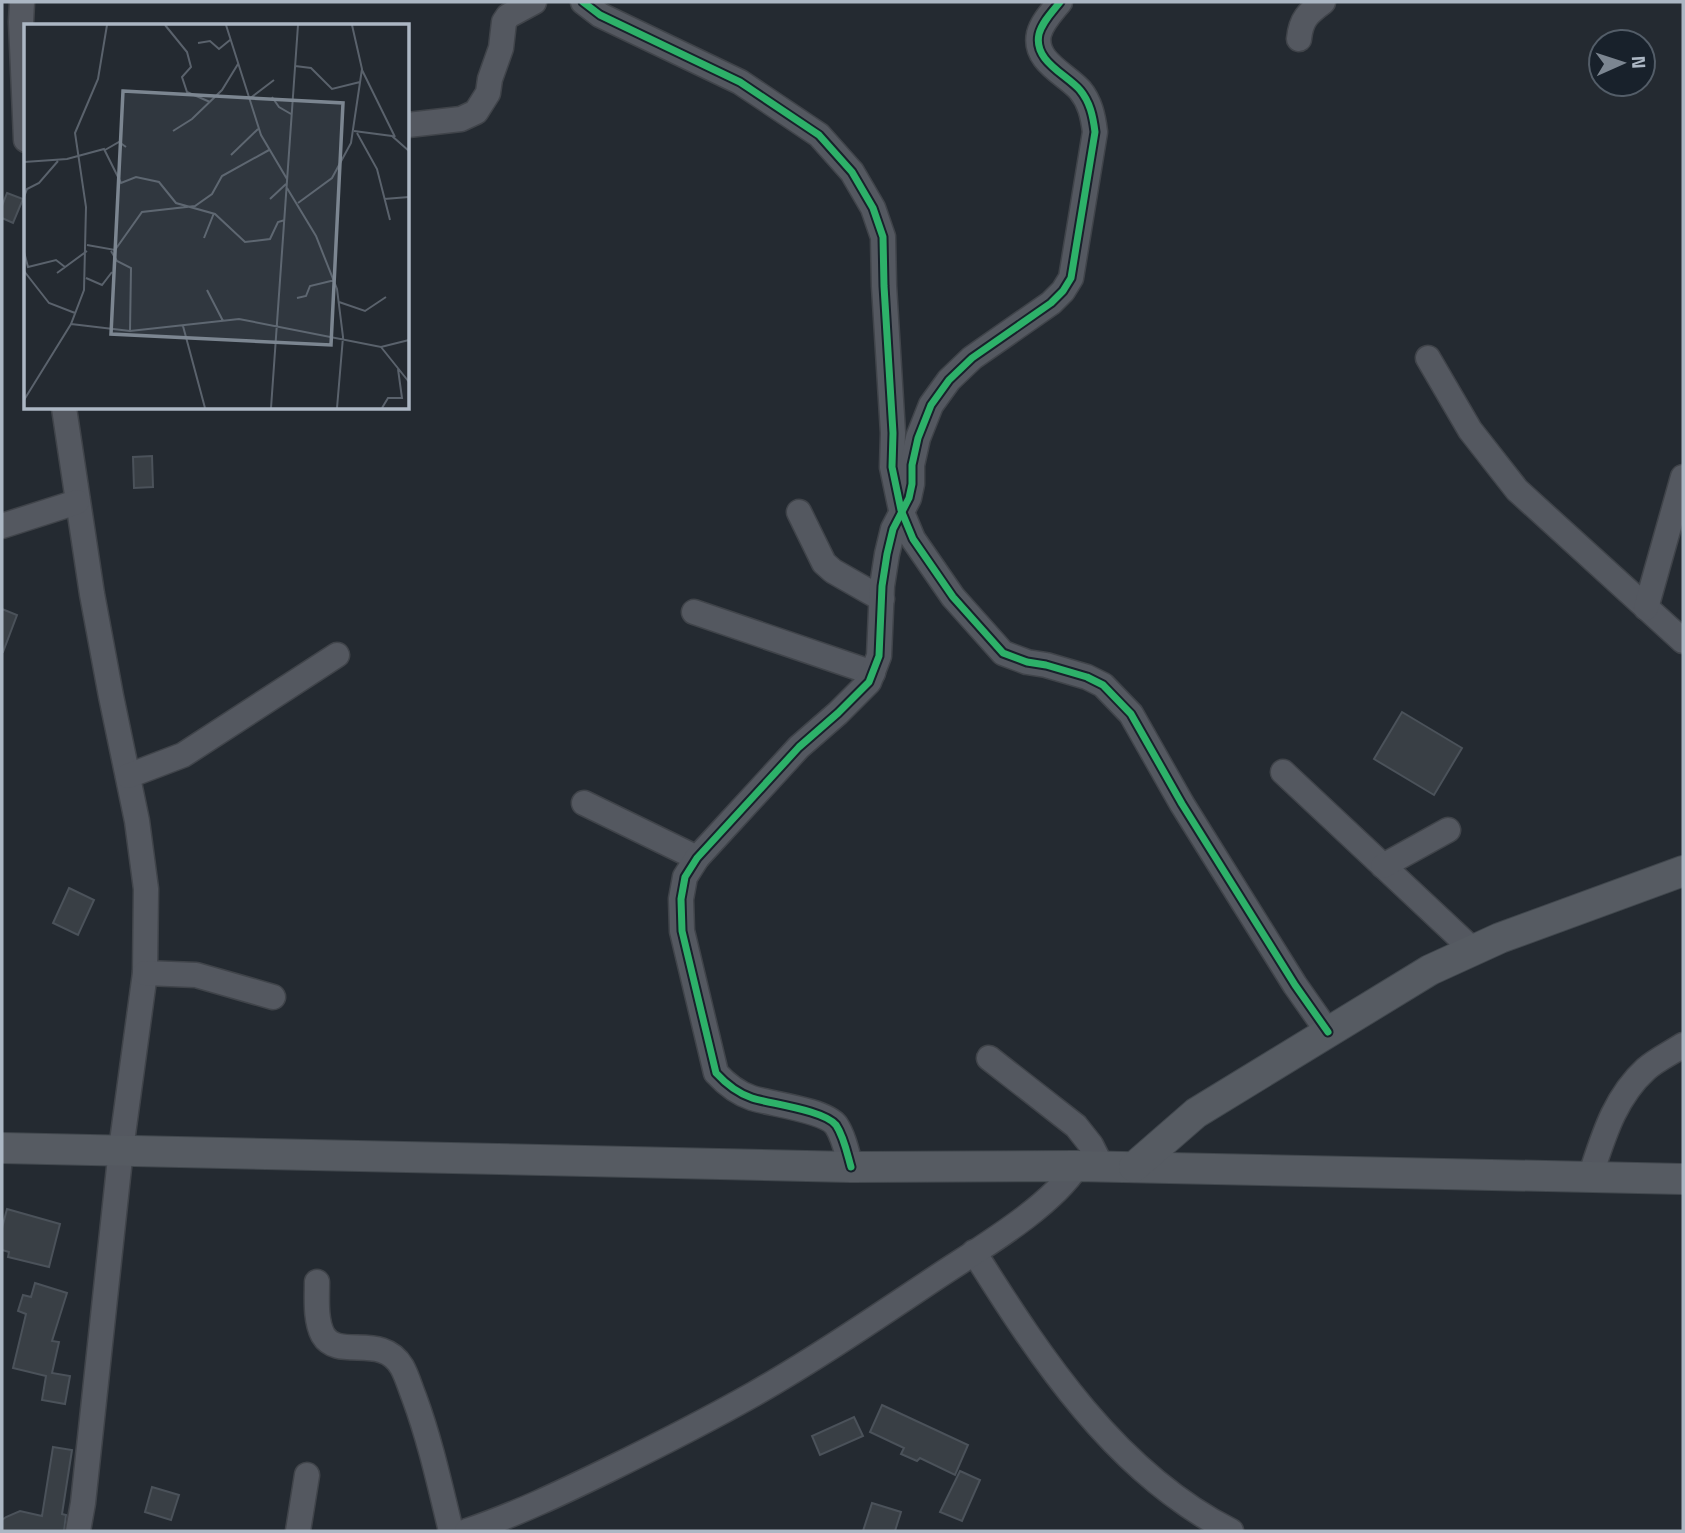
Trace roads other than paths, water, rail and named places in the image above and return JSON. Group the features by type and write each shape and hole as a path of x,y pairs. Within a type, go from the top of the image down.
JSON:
{"main road":[{"path":"1134,1167 1196,1113 1430,970 1500,938 1681,875"},
{"path":"2,1148 851,1167 1089,1166 1683,1179"}],"street":[{"path":"22,2 20,22 24,97"},
{"path":"410,125 461,119 476,112 488,93 504,22 508,16 534,2"},
{"path":"583,2 600,15 740,82 819,135 852,172 873,208 883,237 893,433 892,467 901,510 913,539 953,597 1003,653 1087,677 1103,685 1130,714 1182,804 1295,985 1328,1032"},
{"path":"851,1167 842,1136 834,1123 800,1110 752,1098 728,1086 716,1073 682,931 681,899 685,877 697,858 799,747 869,682 879,656 881,599 887,554 893,529 909,498 918,438 931,405 949,380 996,340 1051,303 1071,278 1095,132 1093,117 1079,89 1046,61 1039,48 1039,35 1046,19 1060,2"},
{"path":"1299,39 1301,24 1307,14 1323,2"},
{"path":"1427,358 1469,430 1517,491 1683,641"},
{"path":"64,410 77,502 111,696 137,821 146,889 145,973 121,1149 78,1531"},
{"path":"1646,608 1683,477"},
{"path":"2,526 77,502"},
{"path":"799,512 824,563 881,599"},
{"path":"694,612 873,673"},
{"path":"128,776 183,755 337,655"},
{"path":"1283,772 1473,950"},
{"path":"584,803 697,858"},
{"path":"1383,866 1448,830"},
{"path":"145,973 196,975 274,997"},
{"path":"1590,1177 1607,1124 1631,1084 1648,1067 1683,1045"},
{"path":"467,1531 588,1480 755,1394 853,1333 974,1252 1089,1166 1091,1145 1076,1126 989,1058"},
{"path":"974,1252 1026,1335 1084,1409 1123,1453 1157,1483 1231,1531"},
{"path":"317,1282 318,1320 322,1334 328,1342 338,1346 381,1349 391,1353 402,1367 423,1422 451,1531"},
{"path":"298,1531 307,1475"}]}
